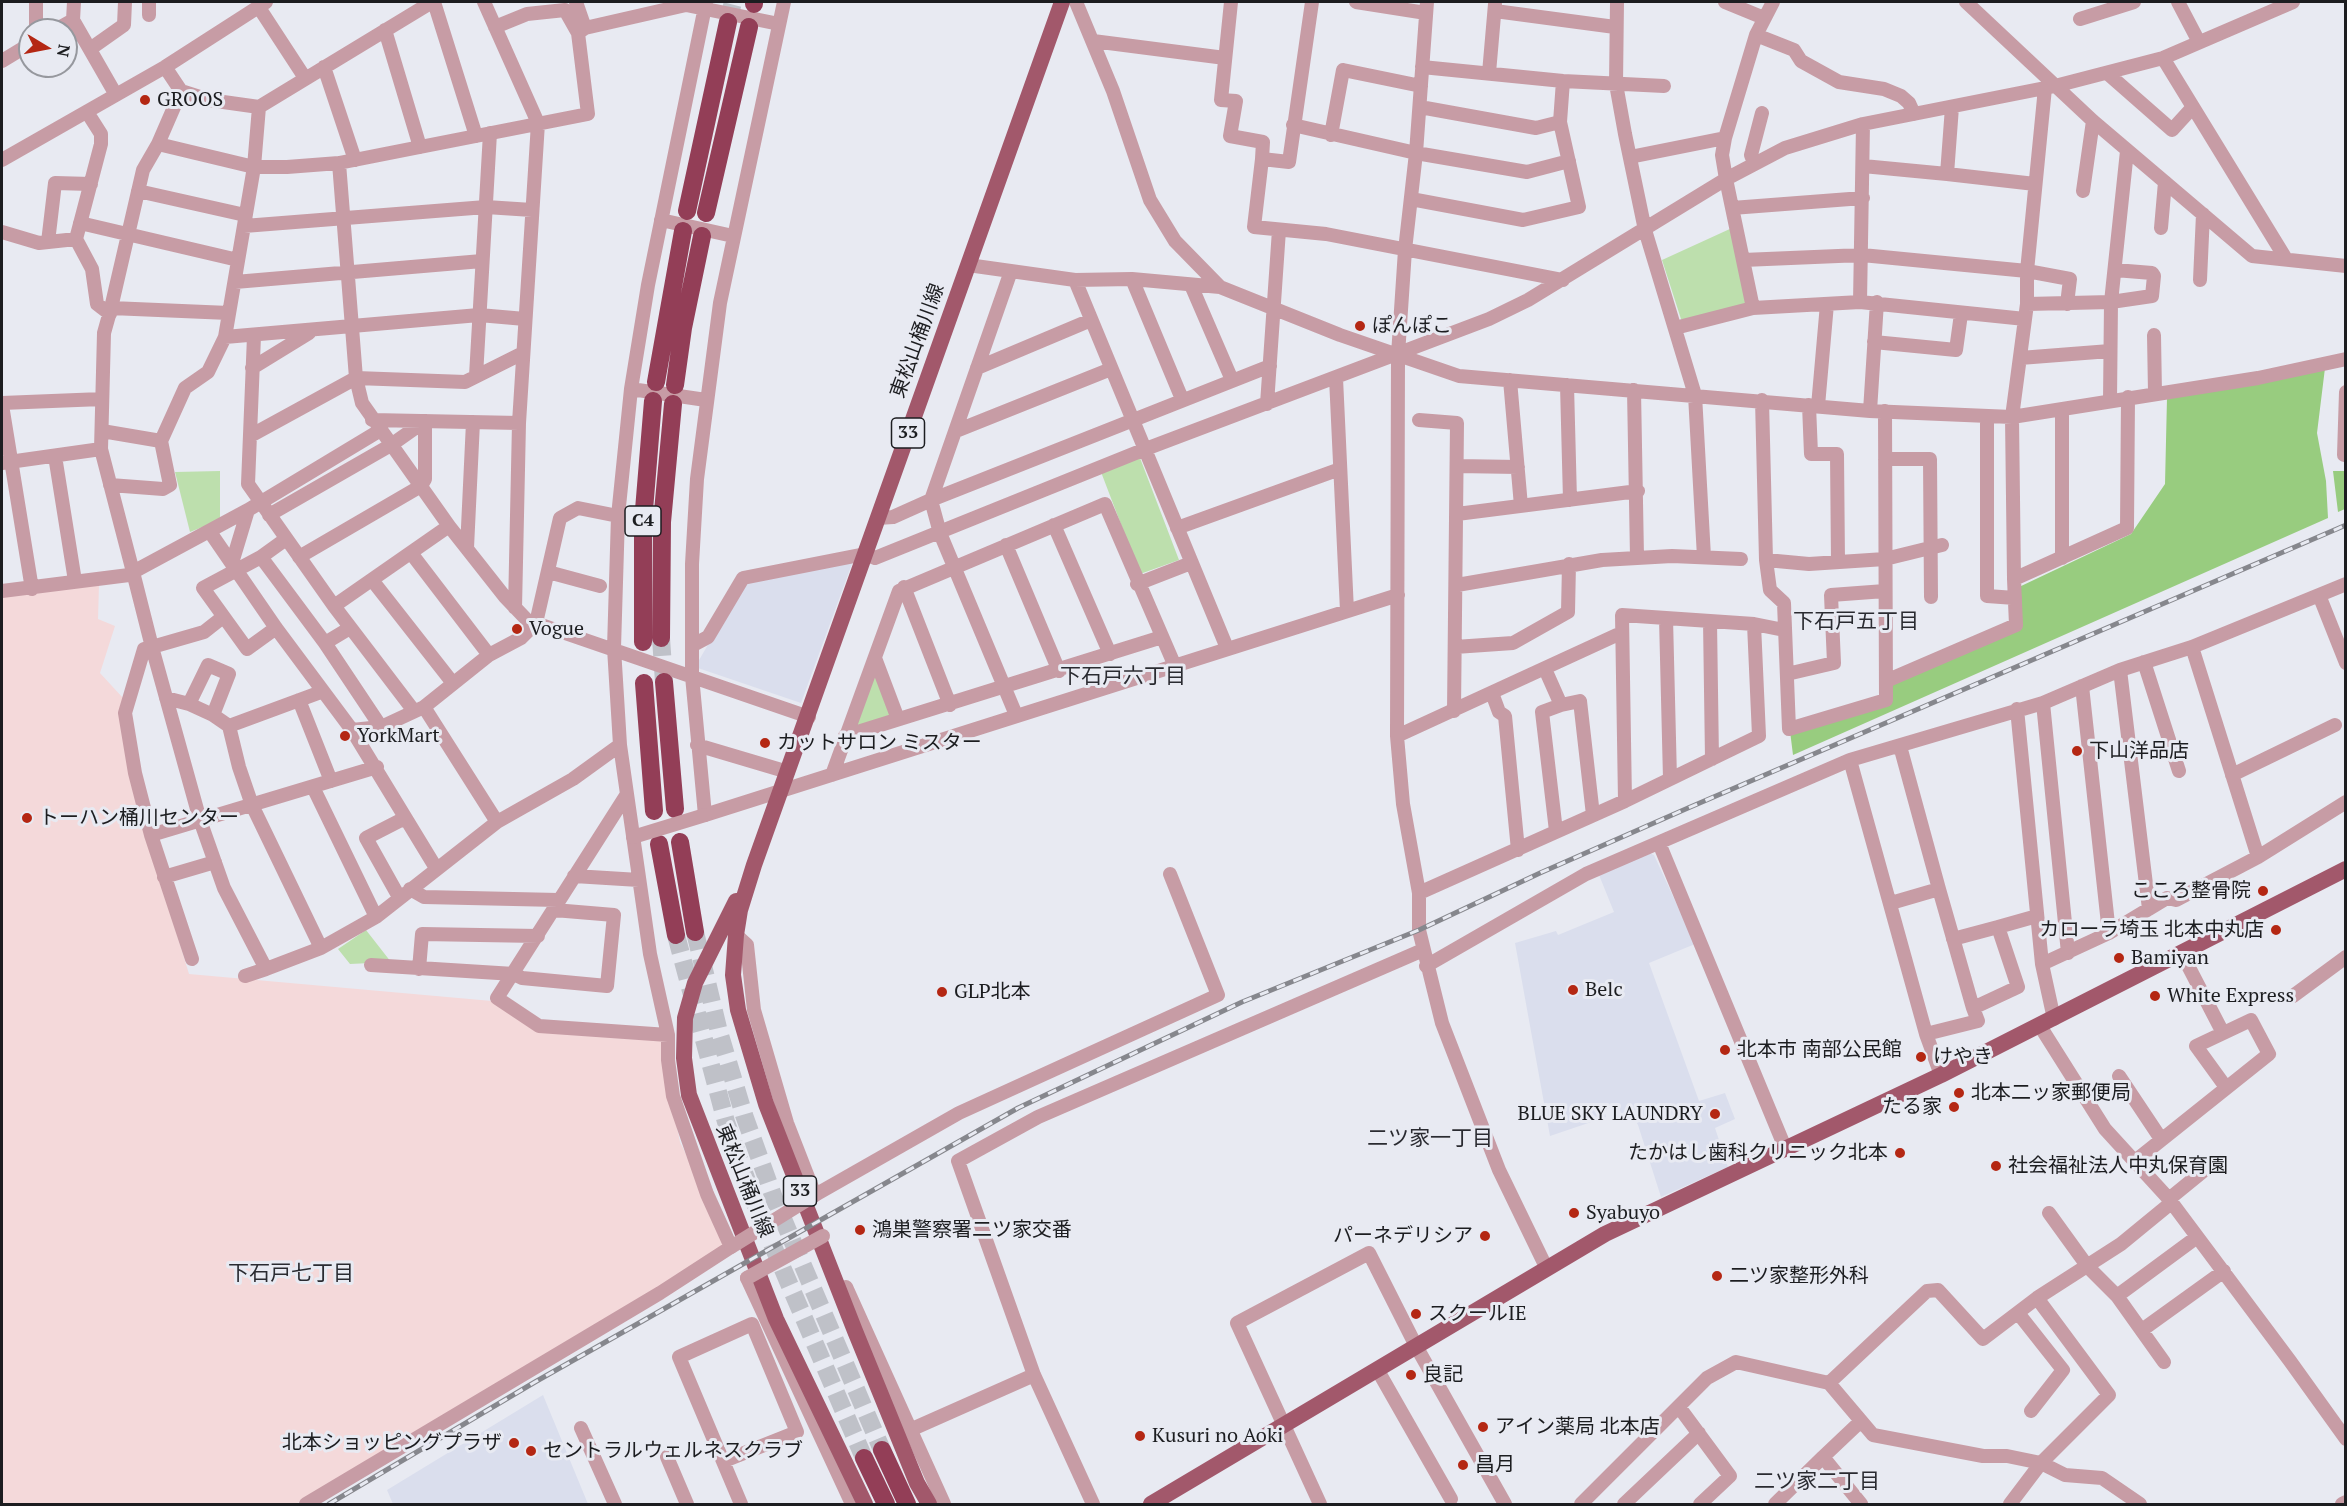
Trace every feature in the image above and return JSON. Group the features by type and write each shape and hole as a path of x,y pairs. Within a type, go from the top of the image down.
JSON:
{"highway":[{"path":"687,211 728,22"},
{"path":"706,213 749,27"},
{"path":"656,382 683,231"},
{"path":"675,384 683,328 702,236"},
{"name":"C4","path":"643,642 643,522 653,401"},
{"name":"C4","path":"661,638 662,522 673,404"},
{"path":"664,682 675,809"},
{"path":"644,683 654,812"},
{"path":"680,842 695,933"},
{"path":"659,844 675,936"},
{"path":"882,1450 907,1504"},
{"path":"864,1458 886,1504"}],"main road":[{"name":"東松山桶川線","path":"928,1504 916,1483 766,1104 738,1010 733,975 736,935 740,910 754,865 809,717 1062,2"},
{"name":"東松山桶川線","path":"754,865 693,991 685,1018 684,1058 689,1095 776,1319 865,1504"},
{"path":"1161,1502 1285,1423 1605,1234 1703,1186 1786,1150 2047,1023 2346,869"},
{"name":"33","path":"916,1483 920,1504"}],"street":[{"path":"36,2 36,18"},
{"path":"73,18 74,2"},
{"path":"90,49 124,25 125,2"},
{"path":"165,67 181,91 209,100 259,107 433,2 483,134 486,207 476,376"},
{"path":"484,2 538,123 519,423 515,608"},
{"path":"158,144 254,167 287,167 339,163 588,114 581,31 576,2"},
{"path":"705,815 692,676 692,564 706,400 733,236 784,2"},
{"path":"1076,2 1113,90 1150,200 1175,241 1220,287"},
{"path":"1231,2 1221,100 1236,101 1230,136 1263,142 1254,227 1326,234 1563,280"},
{"path":"1262,159 1289,162 1312,2"},
{"path":"1356,2 1426,7 1420,107 1405,250 1398,355 1397,736 1403,804 1419,893 1419,930 1426,966 1442,1023 1477,1116 1521,1218 1546,1267"},
{"path":"1617,2 1616,84 1630,157 1645,230 1695,396 1704,557"},
{"path":"1725,2 1764,18"},
{"path":"1753,308 1722,156 1725,138 1756,35 1773,2"},
{"path":"1966,2 2050,87 2252,256 2346,266"},
{"path":"2080,19 2134,2"},
{"path":"2178,2 2199,42"},
{"path":"693,645 708,638 743,578 865,554 875,558 1143,450 1489,319 1563,280 1754,163 1821,135 1863,124 2050,87 2163,58 2293,2"},
{"path":"581,31 686,3 706,5 779,24"},
{"path":"2,160 165,67 254,5 304,78"},
{"path":"706,5 661,220 632,389 618,516 615,648 620,745 650,954 668,1035 668,1060 673,1096 707,1194 731,1246"},
{"path":"1489,73 1495,6 1616,27"},
{"path":"495,27 527,14 565,10 581,31"},
{"path":"78,29 116,95"},
{"path":"385,30 420,147"},
{"path":"1756,35 1794,50 1802,61 1839,82 1884,89 1901,96 1909,103 1914,114"},
{"path":"1093,41 1225,58"},
{"path":"2,61 18,51"},
{"path":"2163,58 2286,259"},
{"path":"324,67 355,160"},
{"path":"1422,67 1563,81 1664,86"},
{"path":"1331,135 1343,70 1421,86"},
{"path":"2107,73 2172,130 2193,107"},
{"path":"1411,199 1523,220 1579,207 1560,122 1563,81"},
{"path":"1886,681 2016,625 2012,417 2027,304 2027,270 2035,184 2050,87"},
{"path":"181,91 158,144 143,170 104,333 101,448 152,647 200,820 224,888 266,969"},
{"path":"110,485 163,489 170,485 161,441 185,388 208,372 225,337 254,167 259,107"},
{"path":"1420,107 1536,128 1560,122"},
{"path":"1947,174 1952,107"},
{"path":"87,112 101,134 101,144 76,239 92,269 97,304 110,311 229,313"},
{"path":"1754,163 1751,155 1762,113"},
{"path":"2083,191 2093,121"},
{"path":"1860,302 1863,124"},
{"path":"1293,125 1416,153 1527,172 1569,161"},
{"path":"1630,157 1725,138"},
{"path":"2110,401 2111,302 2127,151"},
{"path":"339,163 356,378 362,403 376,426 449,526 515,608 527,620 615,648 809,717"},
{"path":"1863,166 2035,184"},
{"path":"2161,228 2165,182"},
{"path":"48,242 55,183 91,184"},
{"path":"138,191 244,221 343,218 486,207 532,210"},
{"path":"1732,208 1863,198"},
{"path":"2200,280 2203,214"},
{"path":"661,220 733,236"},
{"path":"80,223 238,260"},
{"path":"1267,404 1279,230"},
{"path":"2,232 30,242 76,239"},
{"path":"1743,260 1862,255 2027,270 2070,279 2067,304"},
{"path":"235,282 482,261"},
{"path":"968,265 1075,280 1132,279 1220,287 1340,335 1459,376 1877,411 2012,417 2258,378 2346,359"},
{"path":"2027,304 2111,302 2152,296 2154,276 2152,273 2115,270"},
{"path":"1011,271 931,500 940,533 1016,715"},
{"path":"1132,279 1182,399"},
{"path":"1075,280 1143,450 1227,648"},
{"path":"1191,285 1232,380"},
{"path":"1675,328 1753,308 1860,302 2025,319"},
{"path":"1762,400 1766,560 1770,590 1784,603 1790,729 1886,700 1886,591 1879,560 1885,459 1877,411 1874,342 1877,302"},
{"path":"1827,304 1814,405 1811,454 1837,454 1838,562"},
{"path":"1874,342 1956,350 1961,314"},
{"path":"225,337 479,315 525,319"},
{"path":"977,368 1091,320"},
{"path":"252,368 314,330"},
{"path":"2154,335 2155,393"},
{"path":"254,336 248,484 350,628 419,709 497,822"},
{"path":"2020,358 2110,351"},
{"path":"250,436 356,378 465,382 523,353"},
{"path":"878,518 893,517 1131,419 1270,366"},
{"path":"956,430 1111,369"},
{"path":"1336,378 1347,610"},
{"path":"1510,380 1521,506"},
{"path":"1568,385 1570,500"},
{"path":"632,389 706,400"},
{"path":"1634,390 1638,557"},
{"path":"2344,455 2346,392"},
{"path":"2014,579 2127,528 2128,397"},
{"path":"32,589 5,462 2,404 102,399"},
{"path":"2062,409 2062,558"},
{"path":"1987,416 1987,597 2015,598"},
{"path":"1419,420 1457,423 1454,711"},
{"path":"2,591 32,589 46,583 129,575 248,510 376,426 425,421 519,423"},
{"path":"269,514 391,445 425,421"},
{"path":"298,556 421,486 425,479 425,421"},
{"path":"467,548 473,422"},
{"path":"102,431 161,441"},
{"path":"5,462 101,448"},
{"path":"55,456 75,581"},
{"path":"1885,459 1930,459 1937,546 1931,597"},
{"path":"1457,466 1518,467"},
{"path":"1176,528 1340,469"},
{"path":"1457,514 1638,491"},
{"path":"832,775 898,591 1105,504 1137,584 1174,664"},
{"path":"352,730 381,727 419,709 489,656 521,638 536,623 560,518 578,508 618,516"},
{"path":"233,567 248,510"},
{"path":"1054,525 1110,654"},
{"path":"334,606 449,526"},
{"path":"210,532 321,692 352,730 377,767 436,868"},
{"path":"276,628 247,650 202,588 233,567 261,557 286,539"},
{"path":"1006,545 1059,670"},
{"path":"1766,560 1809,564 1879,560 1937,546"},
{"path":"411,553 489,656"},
{"path":"261,557 325,643 381,727"},
{"path":"1457,585 1569,564 1638,557 1741,559"},
{"path":"1137,584 1191,563"},
{"path":"1455,647 1513,643 1568,612 1569,564"},
{"path":"548,572 600,586"},
{"path":"372,580 452,682"},
{"path":"1426,966 1471,943 1547,895 1659,843 1850,760 2043,703 2120,670 2192,646 2346,584"},
{"path":"904,587 950,705"},
{"path":"1787,674 1834,663 1831,595 1886,591"},
{"path":"633,837 780,793 1174,664 1398,595"},
{"path":"2319,595 2346,663"},
{"path":"1625,801 1622,615 1754,624 1784,630"},
{"path":"192,960 151,835 135,773 125,712 144,650 204,632 223,617"},
{"path":"1666,618 1670,779"},
{"path":"1710,621 1712,759"},
{"path":"1419,893 1625,801 1759,736 1754,624"},
{"path":"325,643 350,628"},
{"path":"1397,736 1621,633"},
{"path":"845,736 1162,638"},
{"path":"2192,646 2258,857"},
{"path":"875,658 898,719"},
{"path":"2144,662 2179,771"},
{"path":"189,704 208,665 229,674 213,715"},
{"path":"1545,669 1561,705"},
{"path":"2120,670 2150,909"},
{"path":"2082,686 2109,933"},
{"path":"229,726 321,692"},
{"path":"1492,693 1499,712 1505,716 1518,849"},
{"path":"166,698 189,704 213,715 229,726 238,767 252,805 321,948"},
{"path":"299,700 331,781"},
{"path":"1556,831 1542,712 1580,701 1593,815"},
{"path":"2043,703 2068,953"},
{"path":"2017,709 2047,1023 2105,1129 2170,1201 2346,1440"},
{"path":"2232,775 2335,725"},
{"path":"245,976 321,948 376,917 497,822 573,779 620,745"},
{"path":"697,745 788,772"},
{"path":"1900,746 1978,1021 1926,1034"},
{"path":"1850,760 1926,1034 1941,1075"},
{"path":"151,835 377,767"},
{"path":"313,787 376,917"},
{"path":"627,794 497,998 539,1026 668,1035"},
{"path":"2042,964 2109,933 2168,898 2176,900 2258,857 2346,802"},
{"path":"372,965 514,974 522,978 608,986 614,915 556,905 423,897 405,893 366,838 405,818"},
{"path":"1659,843 1786,1150"},
{"path":"164,877 215,862"},
{"path":"306,1504 660,1293 815,1195 959,1113 1218,995 1170,874"},
{"path":"574,876 639,880"},
{"path":"1891,903 1939,889"},
{"path":"1953,939 2037,916"},
{"path":"1973,1008 2018,987 1998,927"},
{"path":"419,969 422,934 538,936"},
{"name":"33","path":"736,935 747,945 754,1010 787,1123 815,1195"},
{"path":"1093,1504 1034,1376 958,1161 1038,1117 1424,950"},
{"path":"2182,954 2223,1033"},
{"path":"2293,996 2346,957"},
{"path":"2135,1161 2225,1086 2269,1054 2251,1020 2196,1046 2225,1086"},
{"path":"2119,1076 2161,1139"},
{"path":"1829,1383 1927,1291 1938,1290 1983,1339 2037,1298 2088,1266 2170,1201 2207,1168"},
{"path":"2049,1213 2088,1266 2117,1296 2164,1362"},
{"path":"852,1504 813,1425 747,1278 823,1236 944,1504"},
{"path":"2117,1296 2197,1238"},
{"path":"1320,1504 1285,1423 1237,1323 1369,1253 1416,1346 1505,1504"},
{"path":"2142,1330 2223,1271"},
{"path":"2010,1504 2041,1463 2109,1395 2037,1298"},
{"path":"2018,1313 2064,1370 2031,1411"},
{"path":"741,1504 679,1357 766,1318"},
{"path":"752,1324 797,1432"},
{"path":"1581,1504 1707,1378 1736,1362 1829,1383 1873,1436 1983,1456 2007,1456 2041,1463 2066,1475 2102,1478 2140,1504"},
{"path":"1377,1369 1451,1499"},
{"path":"910,1430 1034,1376"},
{"path":"1679,1407 1730,1476 1700,1504"},
{"path":"1775,1504 1860,1421"},
{"path":"724,1461 813,1425"},
{"path":"581,1428 615,1504"},
{"path":"1623,1504 1699,1433"},
{"path":"667,1456 687,1504"},
{"path":"1823,1457 1852,1501"}],"shaded area":[{"path":"853,561 801,703 695,667 744,583"},
{"path":"99,585 98,619 115,626 100,673 123,698 122,734 137,804 189,974 492,1001 539,1030 667,1041 668,1083 680,1142 731,1247 296,1504 2,1504 2,595"},
{"path":"1649,853 1654,855 1695,944 1649,963 1699,1101 1725,1093 1735,1119 1715,1128 1728,1167 1661,1197 1638,1125 1632,1115 1622,1116 1618,1105 1604,1109 1606,1117 1550,1136 1515,943 1556,931 1558,935 1614,912 1599,875"},
{"name":"北本ショッピングプラザ","path":"543,1395 588,1504 393,1504 387,1490"}],"green space":[{"path":"1732,228 1746,300 1744,305 1686,322 1681,319 1662,260"},
{"path":"2325,368 2317,433 2326,481 2328,518 1793,755 1790,731 1891,697 1892,678 2021,625 2019,587 2131,534 2165,484 2167,398"},
{"path":"1140,458 1179,560 1140,574 1101,472"},
{"path":"220,471 220,520 190,532 175,472"},
{"path":"2333,471 2345,471 2345,509 2338,512"},
{"path":"877,675 893,714 858,729 854,725 872,676"},
{"path":"366,930 391,962 350,964 338,949"}],"tunnel":[{"path":"728,22 733,2"},
{"path":"661,638 664,682"},
{"path":"695,932 719,1032 744,1115 774,1198 882,1450"},
{"path":"676,935 726,1122 757,1209 864,1458"}],"railway":[{"path":"329,1504 535,1382 1018,1108 1242,1002 1419,930 1540,873 1688,808 2346,525"}],"place":[{"name":"GROOS","path":"145,100"},
{"name":"ぽんぽこ","path":"1360,326"},
{"name":"Vogue","path":"517,629"},
{"name":"YorkMart","path":"345,736"},
{"name":"カットサロン ミスター","path":"765,743"},
{"name":"下山洋品店","path":"2077,751"},
{"name":"トーハン桶川センター","path":"27,818"},
{"name":"こころ整骨院","path":"2263,891"},
{"name":"カローラ埼玉 北本中丸店","path":"2276,930"},
{"name":"Bamiyan","path":"2119,958"},
{"name":"Belc","path":"1573,990"},
{"name":"GLP北本","path":"942,992"},
{"name":"White Express","path":"2155,996"},
{"name":"北本市 南部公民館","path":"1725,1050"},
{"name":"けやき","path":"1921,1057"},
{"name":"北本二ッ家郵便局","path":"1959,1093"},
{"name":"たる家","path":"1954,1107"},
{"name":"BLUE SKY LAUNDRY","path":"1715,1114"},
{"name":"たかはし歯科クリニック北本","path":"1900,1153"},
{"name":"社会福祉法人中丸保育園","path":"1996,1166"},
{"name":"Syabuyo","path":"1574,1213"},
{"name":"鴻巣警察署二ツ家交番","path":"860,1230"},
{"name":"パーネデリシア","path":"1485,1236"},
{"name":"二ツ家整形外科","path":"1717,1276"},
{"name":"スクールIE","path":"1416,1314"},
{"name":"良記","path":"1411,1375"},
{"name":"アイン薬局 北本店","path":"1483,1427"},
{"name":"Kusuri no Aoki","path":"1140,1436"},
{"name":"北本ショッピングプラザ","path":"514,1443"},
{"name":"セントラルウェルネスクラブ","path":"531,1451"},
{"name":"昌月","path":"1463,1465"}],"district":[{"name":"下石戸五丁目","path":"1856,622"},
{"name":"下石戸六丁目","path":"1123,677"},
{"name":"二ツ家一丁目","path":"1430,1139"},
{"name":"下石戸七丁目","path":"291,1274"},
{"name":"二ツ家二丁目","path":"1817,1482"}]}
